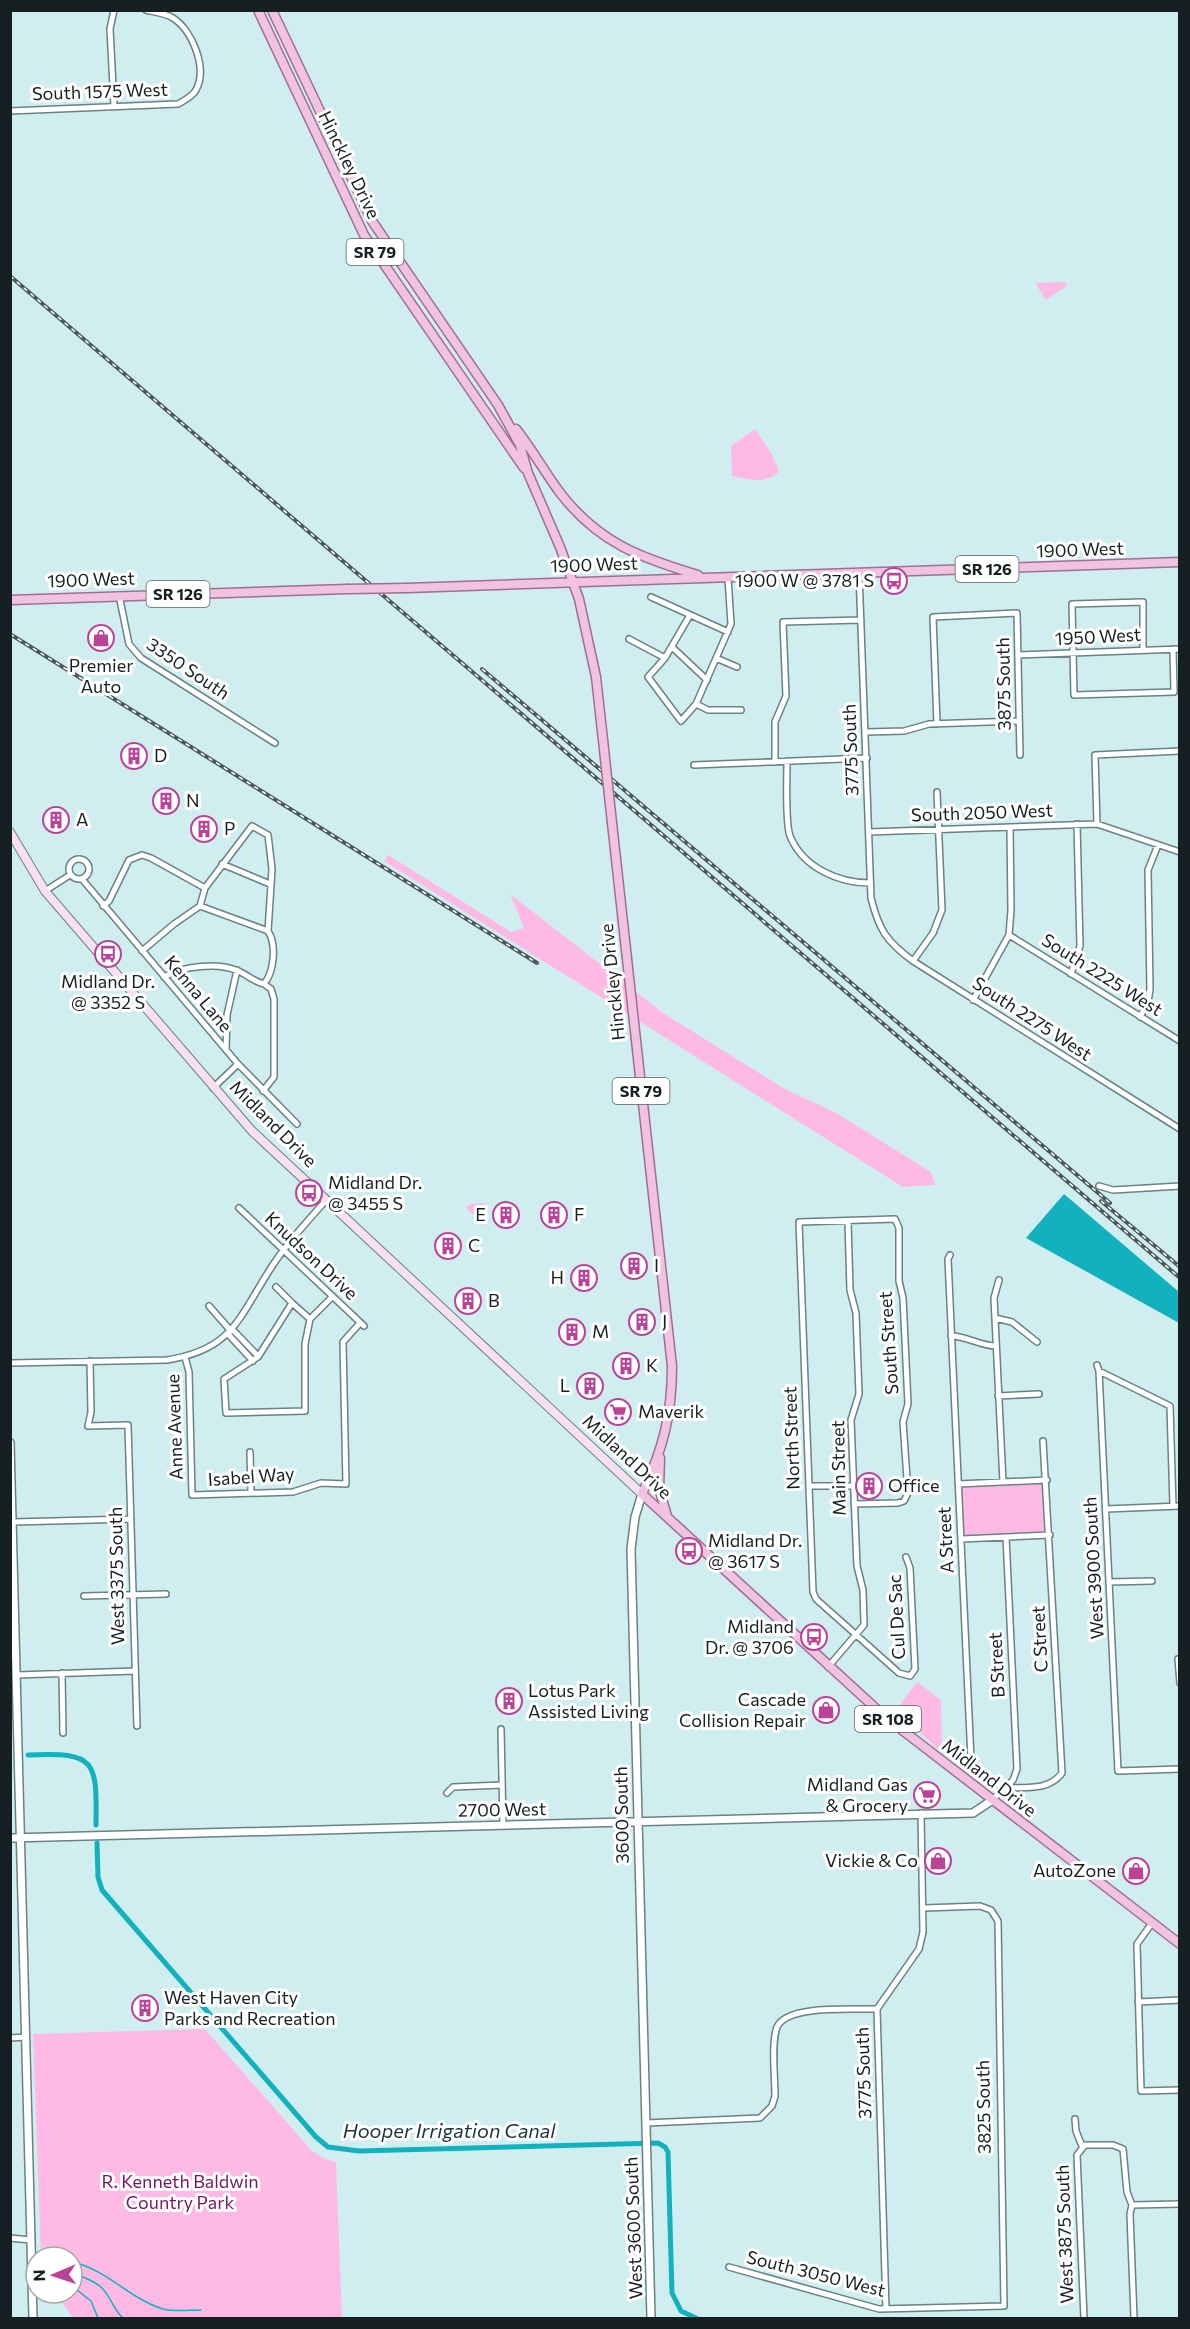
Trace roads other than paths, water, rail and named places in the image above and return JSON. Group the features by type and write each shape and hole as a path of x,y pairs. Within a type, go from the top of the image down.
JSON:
{"main road":[{"name":"Hinckley Drive","path":"258,10 364,234 528,474"},
{"name":"Hinckley Drive","path":"272,10 372,221 498,405 520,445 528,474 560,547 589,638 603,740 672,1366 672,1396 660,1455 642,1494"},
{"path":"498,405 560,492 589,524 606,537 647,560 707,578"},
{"name":"1900 West","path":"10,600 1179,562"},
{"name":"Midland Drive","path":"11,837 45,891 252,1131 828,1667 884,1716 991,1801 1179,1944"},
{"path":"660,1455 659,1488 667,1517"}],"street":[{"path":"114,10 110,29 114,106"},
{"name":"South 1575 West","path":"10,111 178,104 189,98 200,80 196,49 182,25 172,17 146,10"},
{"name":"3775 South","path":"859,573 870,883 871,898 878,925"},
{"path":"690,615 665,658 648,677 681,720 696,704 731,624 728,578"},
{"name":"3350 South","path":"119,595 129,644 141,658 275,743"},
{"path":"651,597 728,632"},
{"path":"1143,650 1143,602 1072,604 1074,695 1174,692 1176,649"},
{"name":"3875 South","path":"937,724 933,617 1017,614 1020,755"},
{"path":"776,762 775,722 786,696 783,622 861,620"},
{"path":"629,639 665,658"},
{"path":"672,647 707,680"},
{"name":"1950 West","path":"1018,655 1176,649"},
{"path":"716,658 737,667"},
{"path":"696,704 708,710 741,710"},
{"path":"866,732 904,731 937,724 1019,721"},
{"path":"1097,824 1095,755 1179,751"},
{"path":"694,765 867,758"},
{"path":"787,761 789,835 800,853 831,876 852,883 870,883"},
{"path":"913,961 933,933 942,910 937,792"},
{"path":"1071,974 1080,946 1077,824"},
{"name":"South 2050 West","path":"869,832 1097,824 1179,852"},
{"path":"142,951 200,906 205,888 252,826 268,835 272,869 268,931 273,939 273,954 270,977 264,984"},
{"path":"973,1000 1009,935 1010,827"},
{"path":"1140,1017 1148,1002 1150,989 1148,870 1158,845"},
{"path":"103,906 109,901 129,860 135,856 151,858 205,888"},
{"path":"83,859 88,863 90,870 82,879 76,879 70,875 69,868 72,862 83,859"},
{"path":"222,864 270,884"},
{"path":"45,891 70,875"},
{"name":"Kenna Lane","path":"82,879 238,1064 297,1124"},
{"path":"200,906 268,931"},
{"name":"South 2275 West","path":"878,925 886,938 913,961 1179,1129"},
{"name":"South 2225 West","path":"1009,935 1179,1041"},
{"path":"164,977 171,973 217,965 237,970 271,989 274,999 274,1077 263,1091"},
{"path":"226,1050 227,1015 237,970"},
{"path":"213,1088 238,1064"},
{"path":"1099,1186 1113,1190 1179,1186"},
{"path":"10,1363 144,1361 185,1357 210,1347 230,1331 247,1311 284,1251 327,1199"},
{"name":"Knudson Drive","path":"238,1208 362,1324 343,1342 346,1484"},
{"name":"South Street","path":"848,1221 895,1219 899,1228 899,1281 903,1298 908,1404 903,1422 908,1493 904,1501 854,1504"},
{"name":"North Street","path":"848,1221 799,1222 813,1592 816,1599 856,1633"},
{"name":"Main Street","path":"828,1667 864,1624 862,1590 857,1566 854,1504 851,1420 859,1394 856,1313 850,1290 848,1221"},
{"name":"A Street","path":"951,1255 948,1259 951,1336 971,1759 982,1773 1005,1788"},
{"path":"999,1280 994,1298 1003,1482"},
{"path":"276,1287 310,1319"},
{"path":"292,1304 258,1356 224,1379 226,1413 305,1411 305,1332 310,1319 332,1297"},
{"path":"209,1306 253,1361"},
{"path":"995,1318 1012,1322 1037,1342"},
{"path":"230,1331 258,1356"},
{"path":"951,1336 966,1338 981,1345 996,1346"},
{"name":"Anne Avenue","path":"185,1357 189,1372 192,1495"},
{"name":"West 3375 South","path":"90,1361 91,1412 88,1425 128,1425 137,1726"},
{"name":"West 3900 South","path":"1176,1506 1170,1406 1098,1368 1118,1771 1179,1769"},
{"path":"998,1395 1039,1395"},
{"name":"C Street","path":"1005,1788 1045,1786 1055,1782 1062,1773 1043,1441"},
{"path":"10,1443 33,2319"},
{"path":"250,1452 251,1493"},
{"path":"958,1484 1047,1480"},
{"name":"Isabel Way","path":"192,1495 293,1492 321,1483 346,1484"},
{"path":"809,1486 854,1486"},
{"name":"3600 South","path":"642,1494 631,1549 646,2137"},
{"path":"1106,1509 1176,1506"},
{"path":"13,1522 131,1519"},
{"path":"961,1539 1050,1535"},
{"name":"B Street","path":"1005,1788 1013,1780 1017,1769 1006,1537"},
{"name":"Cul De Sac","path":"856,1633 899,1673 910,1676 915,1669 910,1568 906,1557"},
{"path":"1110,1582 1152,1581"},
{"path":"84,1596 166,1594"},
{"path":"1178,1659 1179,1683"},
{"path":"17,1675 135,1671"},
{"path":"62,1673 63,1732"},
{"path":"501,1729 503,1825"},
{"path":"447,1794 453,1787 502,1785"},
{"path":"991,1801 1005,1788"},
{"name":"2700 West","path":"10,1838 974,1813 991,1801"},
{"name":"3775 South","path":"886,2309 877,2009 919,1950 923,1932 924,1908 921,1813"},
{"name":"3825 South","path":"924,1908 980,1906 992,1910 998,1921 998,2056 1004,2306"},
{"path":"1152,1923 1137,1944 1141,2091 1179,2090"},
{"path":"1138,2002 1179,2000"},
{"path":"646,2123 751,2119 766,2114 775,2096 775,2035 781,2021 795,2013 877,2009"},
{"path":"10,2038 26,2037"},
{"name":"West 3875 South","path":"1075,2119 1081,2148 1077,2155 1084,2319"},
{"name":"West 3600 South","path":"646,2137 651,2319"},
{"path":"1081,2148 1113,2145 1123,2149 1127,2192 1132,2205 1130,2214 1134,2319"},
{"path":"1132,2205 1179,2204"},
{"path":"10,2238 31,2240"},
{"name":"South 3050 West","path":"729,2267 886,2309 1004,2306"}],"water":[{"path":"1064,1194 1179,1292 1179,1323 1026,1238"}],"waterway":[{"name":"Hooper Irrigation Canal","path":"28,1755 67,1756 80,1759 88,1764 93,1773 95,1786 96,1825"},
{"name":"Hooper Irrigation Canal","path":"97,1843 98,1877 102,1890 316,2137 328,2147 359,2151 658,2143 665,2147 668,2152 672,2293 681,2311 696,2318"},
{"path":"84,2266 163,2309 201,2310"},
{"path":"84,2277 101,2287 123,2318"},
{"path":"84,2295 91,2301 98,2318"}],"railway":[{"path":"10,276 1180,1278"},
{"path":"10,634 537,963"},
{"path":"482,669 1110,1203"},
{"path":"1101,1201 1180,1267"}],"place":[{"name":"1900 W @ 3781 S","path":"894,581"},
{"name":"Premier Auto","path":"101,638"},
{"name":"D","path":"134,756"},
{"name":"N","path":"166,801"},
{"name":"A","path":"56,820"},
{"name":"P","path":"204,829"},
{"name":"Midland Dr. @ 3352 S","path":"108,954"},
{"name":"Midland Dr. @ 3455 S","path":"309,1193"},
{"name":"E","path":"506,1215"},
{"name":"F","path":"554,1215"},
{"name":"C","path":"448,1246"},
{"name":"I","path":"634,1266"},
{"name":"H","path":"584,1278"},
{"name":"B","path":"468,1301"},
{"name":"J","path":"642,1322"},
{"name":"M","path":"572,1332"},
{"name":"K","path":"626,1366"},
{"name":"L","path":"590,1386"},
{"name":"Maverik","path":"618,1412"},
{"name":"Office","path":"869,1486"},
{"name":"Midland Dr. @ 3617 S","path":"689,1551"},
{"name":"Midland Dr. @ 3706","path":"814,1637"},
{"name":"Lotus Park Assisted Living","path":"509,1701"},
{"name":"Cascade Collision Repair","path":"826,1710"},
{"name":"Midland Gas & Grocery","path":"927,1795"},
{"name":"Vickie & Co","path":"938,1861"},
{"name":"AutoZone","path":"1136,1871"},
{"name":"West Haven City Parks and Recreation","path":"145,2008"}],"park label":[{"name":"R. Kenneth Baldwin Country Park","path":"180,2192"}]}
